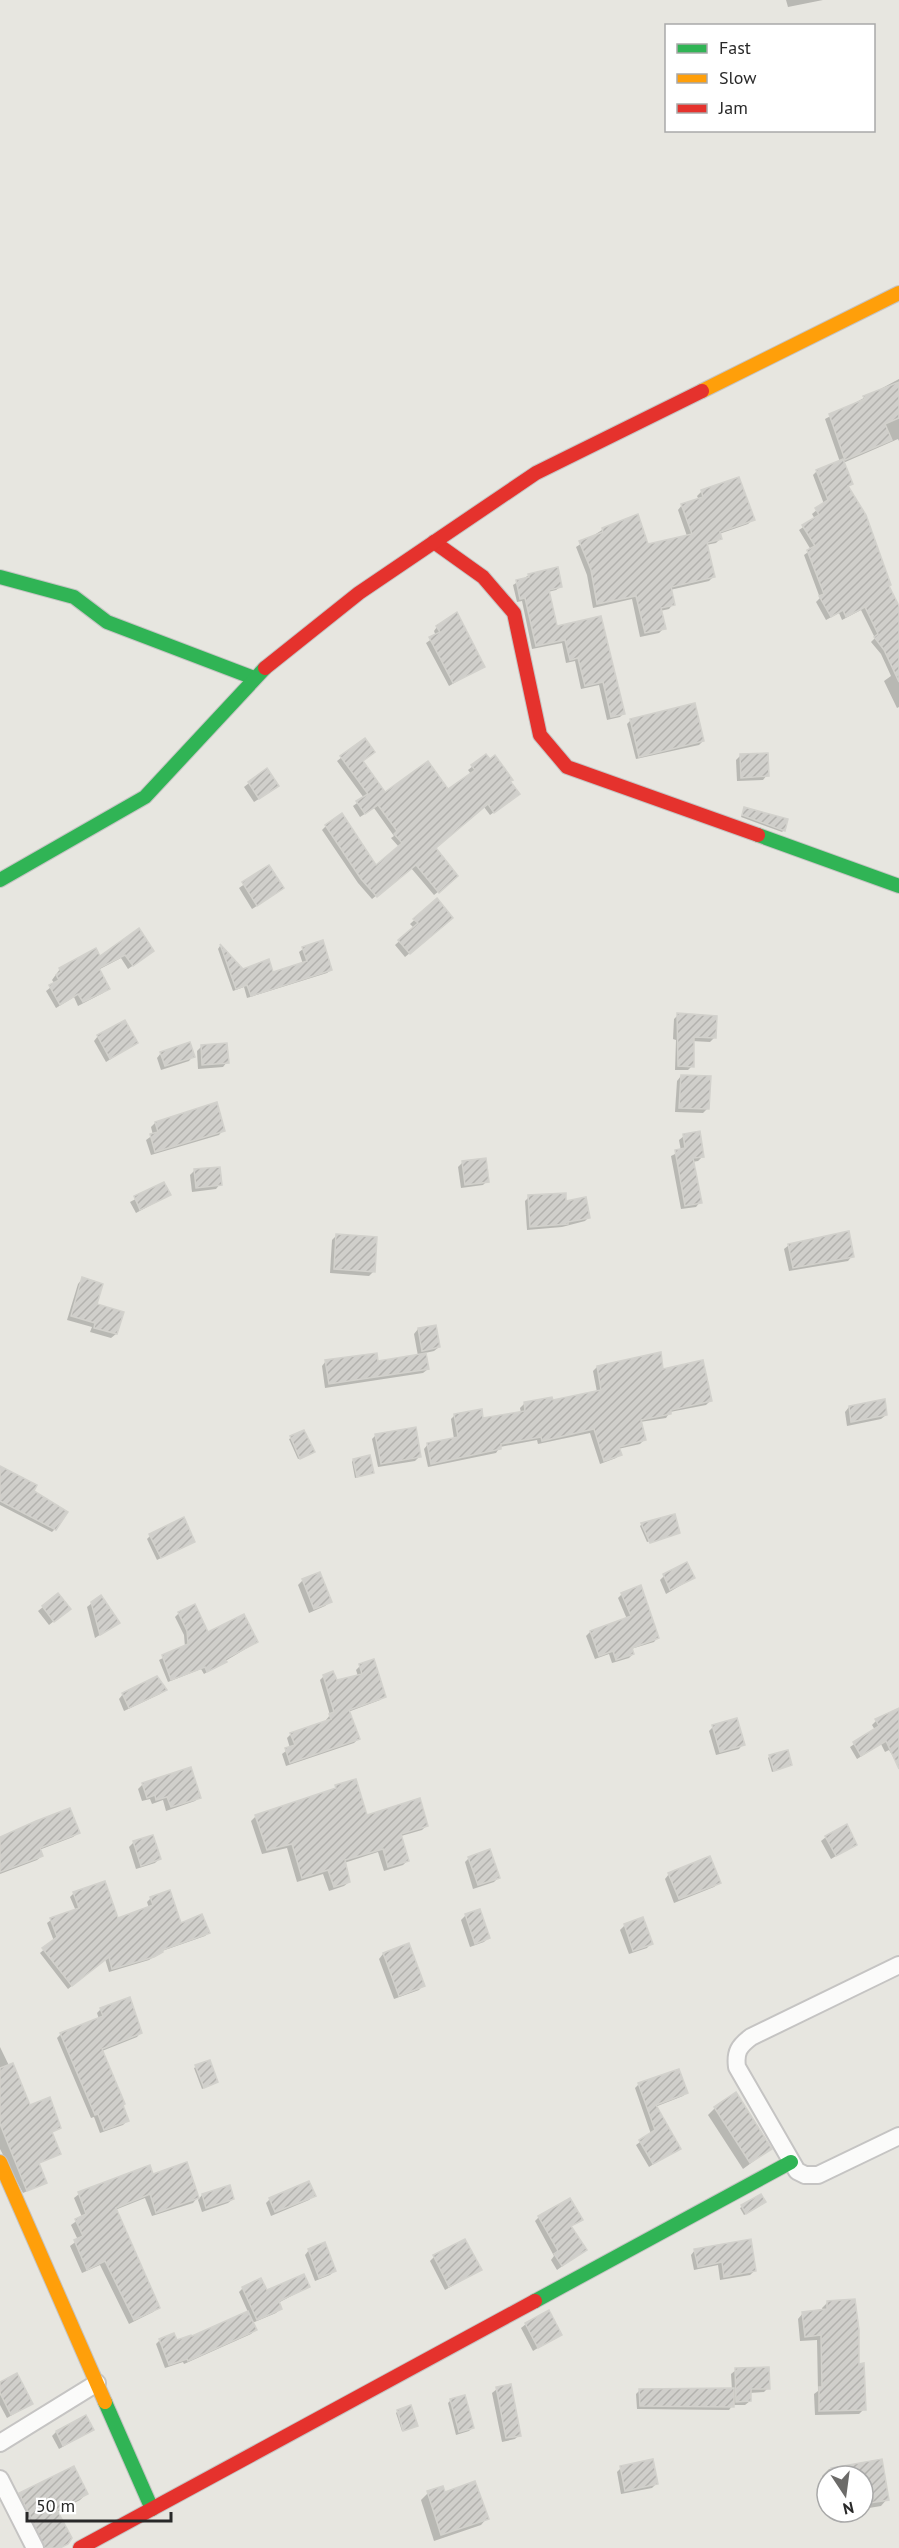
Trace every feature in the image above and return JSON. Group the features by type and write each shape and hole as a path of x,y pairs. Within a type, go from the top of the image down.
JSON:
{"street":[{"path":"0,880 145,797 254,678 359,593 536,473 899,293"},
{"path":"434,542 483,578 514,613 540,735 567,767 604,783 899,886"},
{"path":"0,577 74,597 107,622 254,678"},
{"path":"899,1965 751,2037 740,2045 736,2055 737,2067 791,2162 798,2171 805,2175 818,2175 899,2136"},
{"path":"80,2548 791,2162"},
{"path":"0,2163 152,2509"},
{"path":"0,2443 97,2383"},
{"path":"0,2479 35,2548"}],"building":[{"path":"899,382 899,418 885,424 892,440 845,460 829,414 865,399 863,396"},
{"path":"843,459 853,484 848,486 866,515 891,585 889,586 899,606 899,682 884,650 874,637 878,634 865,607 846,617 843,610 831,617 819,596 824,594 807,550 815,546 802,525 819,515 815,508 828,500 816,470"},
{"path":"739,477 755,520 720,532 722,539 707,543 715,577 671,587 675,605 661,608 666,629 645,633 636,596 597,604 591,570 579,541 603,532 602,528 638,514 648,544 692,534 681,504 703,497 701,490"},
{"path":"558,567 562,587 549,590 557,626 601,616 625,714 611,717 603,682 585,686 578,658 570,660 565,640 536,646 525,598 520,599 516,580 529,577 528,574"},
{"path":"457,612 485,667 453,683 429,637 440,632 436,626"},
{"path":"695,703 704,741 639,757 630,719"},
{"path":"365,738 375,752 363,761 385,792 428,761 448,789 475,770 471,765 486,754 490,759 495,755 520,794 494,813 488,804 436,848 458,876 439,893 416,865 377,897 361,879 325,825 342,813 376,865 402,843 394,834 397,831 378,805 365,814 356,801 368,794 340,756"},
{"path":"768,753 769,776 741,778 740,754"},
{"path":"267,768 279,786 259,799 248,782"},
{"path":"744,807 788,819 785,831 742,815"},
{"path":"269,865 284,888 257,906 242,882"},
{"path":"437,898 453,918 410,954 398,940 418,923 413,919"},
{"path":"139,928 154,951 133,966 125,955 99,968 110,989 83,1002 78,994 60,1005 49,985 59,980 56,975 61,972 59,968 96,948 100,956"},
{"path":"323,940 332,970 251,996 247,985 236,989 220,944 243,969 269,959 273,972 307,961 302,947"},
{"path":"677,1013 717,1016 716,1038 694,1037 694,1067 678,1066"},
{"path":"125,1020 138,1043 110,1059 97,1035"},
{"path":"190,1042 195,1057 165,1066 160,1052"},
{"path":"227,1043 229,1063 202,1065 201,1045"},
{"path":"681,1075 711,1076 709,1109 679,1108"},
{"path":"217,1102 225,1131 155,1152 150,1134 158,1132 155,1122"},
{"path":"700,1131 704,1157 693,1158 702,1203 685,1206 675,1150 685,1148 683,1134"},
{"path":"486,1158 489,1182 465,1185 462,1161"},
{"path":"220,1167 222,1185 196,1188 194,1169"},
{"path":"164,1182 171,1195 140,1210 134,1196"},
{"path":"566,1193 566,1201 586,1197 590,1218 568,1222 568,1224 530,1227 528,1195"},
{"path":"849,1231 854,1257 793,1268 788,1244"},
{"path":"336,1234 377,1237 375,1272 334,1269"},
{"path":"82,1277 103,1284 97,1304 124,1312 117,1334 94,1328 95,1323 71,1316"},
{"path":"436,1325 440,1347 422,1351 418,1328"},
{"path":"661,1352 663,1369 703,1360 712,1401 671,1410 671,1414 641,1420 646,1440 619,1447 622,1455 604,1461 594,1429 542,1441 541,1437 501,1444 501,1449 431,1464 427,1443 458,1437 454,1414 482,1409 483,1418 525,1411 524,1402 552,1397 553,1400 601,1390 597,1366"},
{"path":"377,1353 378,1361 426,1353 429,1369 329,1384 325,1360"},
{"path":"885,1399 887,1415 851,1422 849,1406"},
{"path":"416,1427 421,1457 381,1464 375,1434"},
{"path":"304,1430 315,1452 300,1459 290,1436"},
{"path":"370,1455 374,1473 357,1477 353,1459"},
{"path":"0,1466 37,1485 34,1491 68,1512 56,1530 0,1501"},
{"path":"675,1514 680,1533 650,1543 641,1523"},
{"path":"184,1517 195,1542 161,1558 149,1534"},
{"path":"687,1562 695,1578 670,1590 663,1574"},
{"path":"320,1572 332,1602 314,1609 302,1579"},
{"path":"641,1585 659,1638 632,1648 634,1654 616,1660 613,1651 599,1656 590,1631 631,1616 621,1593"},
{"path":"58,1593 71,1609 54,1622 42,1606"},
{"path":"101,1595 120,1623 100,1635 91,1602"},
{"path":"195,1604 208,1632 244,1614 258,1642 225,1659 227,1662 207,1672 205,1667 171,1680 162,1655 188,1644 187,1631 178,1612"},
{"path":"374,1659 386,1697 349,1710 360,1739 290,1763 285,1748 295,1745 290,1733 331,1719 329,1714 334,1712 323,1675 333,1671 337,1680 362,1674 359,1664"},
{"path":"157,1676 167,1690 129,1708 122,1693"},
{"path":"899,1708 899,1769 886,1741 861,1756 853,1742 879,1726 875,1719"},
{"path":"737,1718 745,1745 720,1752 712,1725"},
{"path":"788,1750 792,1765 774,1771 769,1755"},
{"path":"191,1767 201,1798 171,1807 167,1797 156,1800 155,1795 147,1798 142,1783"},
{"path":"356,1779 367,1815 420,1798 428,1826 401,1834 409,1861 388,1867 383,1849 345,1860 350,1882 334,1887 328,1870 302,1878 292,1844 267,1850 255,1815"},
{"path":"70,1808 80,1833 40,1848 43,1856 0,1872 0,1837"},
{"path":"847,1824 857,1845 836,1856 825,1836"},
{"path":"153,1835 161,1859 141,1866 133,1841"},
{"path":"490,1849 500,1878 478,1885 468,1857"},
{"path":"710,1856 721,1883 679,1899 668,1873"},
{"path":"105,1881 118,1918 153,1905 150,1897 170,1890 181,1923 202,1914 210,1933 162,1950 163,1952 154,1957 112,1969 109,1957 72,1986 42,1948 57,1937 50,1918 79,1908 73,1892"},
{"path":"480,1909 490,1938 475,1944 465,1914"},
{"path":"643,1917 653,1944 633,1951 624,1924"},
{"path":"409,1943 425,1986 399,1996 383,1953"},
{"path":"130,1997 142,2033 102,2049 125,2104 123,2105 129,2121 104,2130 98,2114 95,2115 60,2033 103,2016 100,2008"},
{"path":"210,2060 218,2082 204,2088 195,2065"},
{"path":"13,2063 30,2105 50,2097 61,2128 52,2132 61,2154 39,2163 47,2183 27,2191 0,2124 0,2068"},
{"path":"679,2069 688,2093 656,2105 681,2149 653,2164 639,2140 655,2130 638,2083"},
{"path":"736,2092 772,2149 750,2163 714,2107"},
{"path":"187,2162 199,2198 156,2213 150,2194 116,2208 160,2308 134,2320 105,2261 87,2270 74,2240 83,2236 75,2219 86,2214 78,2192 150,2165 153,2174"},
{"path":"309,2181 316,2196 275,2212 269,2198"},
{"path":"230,2185 234,2199 206,2208 202,2194"},
{"path":"761,2194 766,2202 746,2214 741,2205"},
{"path":"570,2198 583,2220 571,2226 587,2250 562,2266 554,2254 558,2251 538,2216"},
{"path":"465,2239 482,2270 449,2287 433,2255"},
{"path":"751,2239 756,2271 724,2277 722,2262 698,2267 694,2249"},
{"path":"325,2242 336,2271 319,2278 308,2249"},
{"path":"304,2274 310,2287 279,2301 282,2309 257,2320 242,2287 261,2278 267,2290"},
{"path":"855,2299 859,2330 859,2364 864,2363 866,2410 819,2411 819,2387 822,2387 821,2335 805,2337 802,2312 827,2309 827,2301"},
{"path":"549,2310 562,2335 538,2348 525,2323"},
{"path":"248,2311 257,2330 188,2361 187,2359 169,2365 159,2339 174,2333 177,2340 192,2336"},
{"path":"769,2367 770,2389 751,2389 751,2401 736,2402 735,2368"},
{"path":"17,2373 33,2404 11,2415 0,2393 0,2382"},
{"path":"511,2384 521,2436 506,2438 496,2387"},
{"path":"734,2388 734,2407 640,2406 639,2389"},
{"path":"465,2395 474,2428 459,2432 450,2399"},
{"path":"411,2405 418,2426 403,2431 397,2410"},
{"path":"86,2415 94,2430 63,2446 56,2431"},
{"path":"653,2459 658,2484 625,2491 620,2466"},
{"path":"882,2459 889,2500 875,2502 875,2464 854,2464"},
{"path":"74,2466 88,2494 57,2510 72,2538 68,2544 60,2548 45,2548 19,2493"},
{"path":"475,2481 489,2519 441,2535 427,2491 443,2486 445,2492"}],"traffic: fast":[{"path":"0,577 74,597 107,622 254,678"},
{"path":"0,880 145,797 265,668"},
{"path":"758,835 899,886"},
{"path":"535,2301 791,2162"},
{"path":"105,2402 152,2509"}],"traffic: slow":[{"path":"702,391 899,293"},
{"path":"0,2162 105,2402"}],"traffic: jam":[{"path":"265,668 359,593 536,473 702,391"},
{"path":"434,542 483,577 514,613 540,735 567,767 758,835"},
{"path":"80,2548 535,2301"}]}
